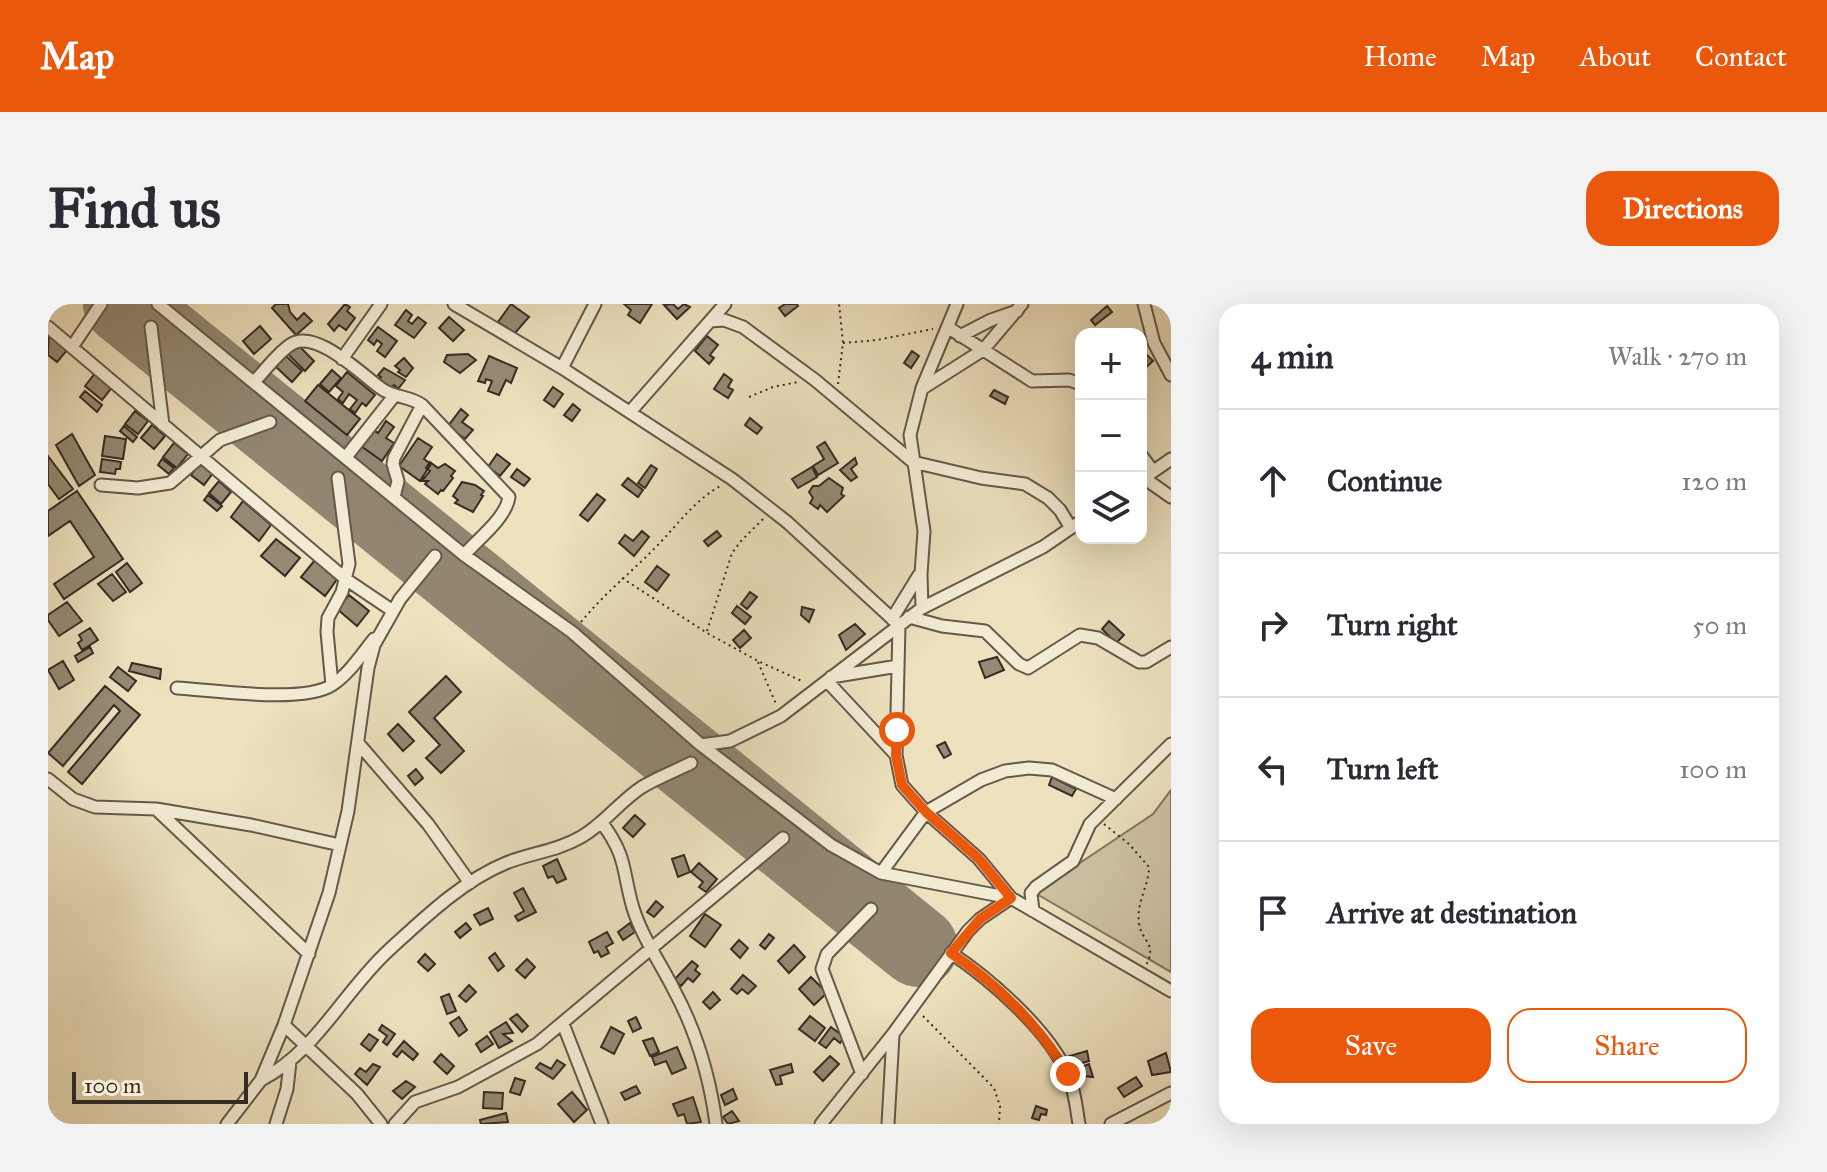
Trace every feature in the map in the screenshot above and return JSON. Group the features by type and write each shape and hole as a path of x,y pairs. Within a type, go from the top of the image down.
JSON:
{"street":[{"path":"72,347 101,304"},
{"path":"158,304 464,555 572,632 701,745 831,845 881,873 1015,900"},
{"path":"342,359 381,304"},
{"path":"562,368 595,304"},
{"path":"630,412 725,304"},
{"path":"922,608 924,531 910,435 922,388 957,304"},
{"path":"1144,304 1154,343 1171,375"},
{"path":"459,305 732,479 837,566 895,622"},
{"path":"960,336 1020,308"},
{"path":"922,388 983,350 1020,308"},
{"path":"710,321 724,320 743,327 815,380 913,462 981,478 1025,484 1048,498 1075,524"},
{"path":"48,327 347,580 393,611"},
{"path":"151,327 163,425"},
{"path":"949,328 1032,381 1075,382"},
{"path":"255,381 292,343 305,340 342,359 394,396 409,398 422,405 509,497 500,515 464,555"},
{"path":"346,457 394,396"},
{"path":"394,497 398,481 394,458 422,405"},
{"path":"101,485 156,487 170,483 227,437 270,422"},
{"path":"1147,476 1171,459"},
{"path":"332,685 328,618 347,580 349,564 338,478"},
{"path":"1147,478 1171,497"},
{"path":"701,745 730,741 781,716 895,622 1043,547 1075,526"},
{"path":"177,688 292,695 320,691 332,685 382,629 435,556"},
{"path":"921,574 895,622 898,666 896,755 902,785 926,812 979,859 1015,900 1171,991"},
{"path":"909,617 942,626 985,631 1019,664 1028,668 1080,635 1098,638 1132,661 1139,662 1146,662 1171,647"},
{"path":"227,1124 261,1080 284,1025 329,893 348,811 368,668 382,629"},
{"path":"825,682 898,666"},
{"path":"825,682 896,755"},
{"path":"358,743 428,824 470,883"},
{"path":"821,1124 980,919 1031,893 1073,861 1079,854 1085,832 1096,817 1171,744"},
{"path":"261,1080 290,1062 386,952 470,883 508,862 555,850 579,839 641,788 691,763"},
{"path":"881,873 926,812 981,780 1005,771 1029,768 1052,770 1116,799"},
{"path":"48,779 73,799 95,807 156,809 251,825 340,845"},
{"path":"156,809 309,954"},
{"path":"602,823 621,852 633,908 695,1037 709,1084 716,1124"},
{"path":"395,1124 415,1102 458,1087 537,1044 783,838"},
{"path":"1031,893 1033,911"},
{"path":"862,1074 822,969 827,954 871,909"},
{"path":"951,953 1008,997 1055,1053 1068,1074 1079,1124"},
{"path":"1159,984 1171,1001"},
{"path":"563,1024 602,1124"},
{"path":"284,1025 357,1094 381,1124"},
{"path":"888,1124 893,1034"},
{"path":"276,1124 287,1089 290,1062"},
{"path":"1111,1124 1171,1093"}],"path":[{"path":"836,397 843,343 839,304"},
{"path":"843,343 949,328"},
{"path":"749,397 773,387 815,380"},
{"path":"572,632 622,578 652,552 690,508 732,479"},
{"path":"707,633 732,553 772,510"},
{"path":"622,578 707,633 758,661 825,682"},
{"path":"758,661 781,716"},
{"path":"1096,817 1129,844 1149,867 1141,892 1138,922 1151,953 1140,972"},
{"path":"913,1006 994,1088 1000,1106 999,1124"}],"shaded area":[{"path":"1171,790 1171,972 1035,893 1153,814"}],"building":[{"path":"276,304 288,304 297,320 304,313 312,321 296,335 272,308"},
{"path":"345,304 350,307 347,311 355,318 346,330 339,325 334,331 328,324"},
{"path":"511,304 529,317 515,333 498,322"},
{"path":"624,304 652,304 640,323 628,315 631,310"},
{"path":"673,304 678,309 684,304 690,307 677,319 664,305"},
{"path":"785,304 798,306 785,316 779,308"},
{"path":"1107,306 1112,312 1095,325 1091,320"},
{"path":"406,310 412,315 408,321 412,324 418,317 426,323 414,338 395,325"},
{"path":"449,317 464,330 453,341 439,328"},
{"path":"260,326 271,339 254,354 243,341"},
{"path":"378,327 397,341 385,357 377,351 382,344 377,340 374,345 368,340"},
{"path":"49,334 68,349 57,362 48,355"},
{"path":"707,336 718,345 710,355 714,358 709,364 695,351"},
{"path":"296,343 314,361 305,371 287,353"},
{"path":"912,351 919,356 911,368 904,363"},
{"path":"468,354 476,360 460,373 444,362 447,355"},
{"path":"285,355 302,371 292,382 275,366"},
{"path":"489,356 517,368 511,383 506,380 499,395 488,391 492,381 478,381"},
{"path":"404,358 413,368 406,377 395,366"},
{"path":"384,368 405,380 398,389 379,379 381,377 378,375"},
{"path":"332,370 341,378 329,392 320,384"},
{"path":"96,372 113,386 102,400 85,386"},
{"path":"347,372 375,395 366,406 362,403 355,413 350,409 357,400 349,394 343,403 338,399 343,392 336,386"},
{"path":"724,374 732,380 728,387 733,390 728,398 714,389"},
{"path":"318,385 360,419 347,435 305,401"},
{"path":"553,387 563,394 554,407 544,400"},
{"path":"994,390 1008,397 1005,404 990,396"},
{"path":"85,391 102,405 97,412 80,397"},
{"path":"573,404 580,410 572,421 564,415"},
{"path":"461,409 468,415 462,422 473,430 465,439 448,426"},
{"path":"135,411 148,421 138,434 125,424"},
{"path":"750,418 762,428 757,434 745,425"},
{"path":"386,421 394,427 386,438 394,443 382,461 361,446 372,429 378,433"},
{"path":"152,425 165,436 154,449 141,438"},
{"path":"124,426 137,437 133,442 120,431"},
{"path":"72,434 95,475 79,486 56,445"},
{"path":"105,436 126,439 123,459 102,456"},
{"path":"418,438 432,447 424,459 431,464 420,481 399,466"},
{"path":"825,442 838,463 818,475 813,466 824,459 817,447"},
{"path":"174,443 188,454 177,468 163,457"},
{"path":"497,454 510,464 500,476 488,467"},
{"path":"48,456 73,489 59,499 48,484"},
{"path":"855,458 857,464 851,469 857,477 851,481 840,470"},
{"path":"102,459 121,462 120,469 116,469 115,474 100,472"},
{"path":"162,459 174,468 169,474 158,465"},
{"path":"430,462 438,468 445,464 455,471 451,476 453,478 438,494 425,484 428,481 422,481 430,471 426,468"},
{"path":"200,463 213,473 204,485 191,475"},
{"path":"651,465 657,469 645,488 638,483"},
{"path":"812,467 817,477 798,488 792,479"},
{"path":"517,469 530,479 524,486 511,477"},
{"path":"628,478 643,490 638,497 622,485"},
{"path":"829,478 843,488 841,494 844,496 827,512 820,505 818,509 810,503 813,498 809,492 813,486 819,486"},
{"path":"219,481 231,492 221,504 209,493"},
{"path":"462,482 484,491 473,512 455,503 458,500 453,496"},
{"path":"77,491 123,559 64,599 54,584 94,557 70,521 48,536 48,511"},
{"path":"597,494 605,500 588,521 580,515"},
{"path":"208,495 222,506 217,511 204,500"},
{"path":"243,501 271,525 259,541 231,517"},
{"path":"642,531 649,537 634,556 619,543 625,535 633,541"},
{"path":"717,531 721,536 708,546 704,541"},
{"path":"276,539 300,558 285,576 261,556"},
{"path":"315,560 338,578 325,596 301,577"},
{"path":"127,563 142,583 130,592 116,572"},
{"path":"657,566 669,575 657,591 645,582"},
{"path":"112,574 126,592 113,601 98,584"},
{"path":"750,592 757,597 747,609 741,604"},
{"path":"349,595 369,611 357,626 337,609"},
{"path":"67,602 82,621 59,636 48,615"},
{"path":"737,606 751,617 745,624 732,613"},
{"path":"802,607 814,610 809,622 801,615"},
{"path":"1109,621 1124,635 1116,643 1102,629"},
{"path":"855,624 865,634 846,650 839,635"},
{"path":"90,628 98,640 82,650 78,643 82,640 79,635"},
{"path":"744,630 751,638 740,648 733,640"},
{"path":"90,647 93,653 78,662 75,656"},
{"path":"997,657 1004,670 985,678 979,662"},
{"path":"63,661 74,680 59,689 48,670"},
{"path":"132,663 161,669 160,679 129,671"},
{"path":"118,667 136,681 128,691 110,677"},
{"path":"446,676 461,692 434,718 464,751 441,773 426,758 440,745 409,712"},
{"path":"105,686 140,715 82,784 68,772 120,711 114,705 63,766 48,753"},
{"path":"398,724 414,741 403,751 388,734"},
{"path":"945,742 951,754 944,758 937,746"},
{"path":"416,769 423,778 415,785 408,776"},
{"path":"1052,777 1076,789 1072,796 1049,785"},
{"path":"635,815 645,824 633,837 623,828"},
{"path":"684,855 690,872 678,877 672,859"},
{"path":"557,859 566,879 557,883 553,876 548,878 543,866"},
{"path":"699,863 717,879 706,892 699,887 703,882 691,872"},
{"path":"523,888 536,912 518,921 515,916 524,911 514,893"},
{"path":"656,901 663,907 654,917 647,912"},
{"path":"488,908 493,919 480,925 474,915"},
{"path":"705,914 721,925 705,947 690,936"},
{"path":"466,923 471,929 460,938 455,932"},
{"path":"630,923 635,932 623,940 618,932"},
{"path":"607,932 613,943 606,947 609,953 601,957 598,951 594,953 589,942"},
{"path":"769,934 774,938 765,949 760,945"},
{"path":"739,940 748,948 740,958 731,949"},
{"path":"794,945 805,957 789,973 778,961"},
{"path":"495,953 504,966 498,971 489,958"},
{"path":"425,954 435,964 428,971 418,962"},
{"path":"527,959 535,967 525,978 516,970"},
{"path":"692,961 698,966 695,970 700,974 693,982 688,978 681,986 674,980"},
{"path":"743,975 756,986 748,994 742,989 737,994 731,989"},
{"path":"811,977 827,993 814,1005 799,989"},
{"path":"469,985 476,992 466,1002 459,996"},
{"path":"713,992 720,1000 710,1009 703,1002"},
{"path":"449,994 456,1011 447,1014 441,997"},
{"path":"517,1014 528,1026 522,1032 510,1019"},
{"path":"810,1016 825,1028 815,1041 799,1029"},
{"path":"459,1017 467,1030 459,1036 450,1023"},
{"path":"636,1017 641,1028 633,1032 628,1021"},
{"path":"506,1022 513,1033 503,1034 512,1041 499,1048 490,1032"},
{"path":"382,1025 395,1034 387,1045 383,1042 387,1036 379,1030"},
{"path":"611,1027 624,1034 614,1054 601,1047"},
{"path":"831,1027 844,1037 840,1043 834,1038 826,1048 819,1043"},
{"path":"369,1034 378,1040 370,1051 361,1044"},
{"path":"487,1036 493,1044 481,1052 476,1044"},
{"path":"653,1038 659,1052 650,1056 643,1041"},
{"path":"404,1041 418,1054 413,1060 402,1051 397,1057 393,1054"},
{"path":"677,1047 686,1068 672,1074 666,1061 655,1065 652,1057"},
{"path":"1087,1051 1089,1061 1071,1066 1066,1057"},
{"path":"1166,1053 1171,1072 1152,1075 1148,1061"},
{"path":"441,1054 454,1066 447,1074 434,1062"},
{"path":"830,1056 839,1064 823,1081 814,1072"},
{"path":"557,1060 565,1065 553,1079 536,1068 540,1063 551,1069"},
{"path":"373,1064 380,1067 367,1085 355,1074 360,1068 366,1072"},
{"path":"791,1064 793,1072 780,1076 782,1084 776,1085 770,1070"},
{"path":"1089,1064 1093,1077 1074,1075 1071,1071"},
{"path":"1136,1077 1142,1086 1124,1097 1118,1088"},
{"path":"515,1078 525,1081 520,1095 510,1092"},
{"path":"406,1081 415,1087 402,1099 393,1091"},
{"path":"636,1086 640,1093 625,1100 621,1093"},
{"path":"733,1089 737,1099 725,1105 721,1095"},
{"path":"484,1092 503,1093 502,1109 483,1108"},
{"path":"572,1092 587,1110 574,1122 558,1104"},
{"path":"693,1097 701,1122 687,1124 684,1114 678,1116 673,1104"},
{"path":"1036,1106 1047,1110 1039,1120 1032,1118"},
{"path":"732,1111 739,1121 728,1124 723,1117"},
{"path":"506,1113 508,1122 481,1124 480,1120"}],"runway":[{"path":"123,304 918,947"}],"route":[{"path":"897,730 896,755 902,785 926,812 979,859 1011,898 980,919 951,953 1008,997 1055,1053 1068,1074"}]}
